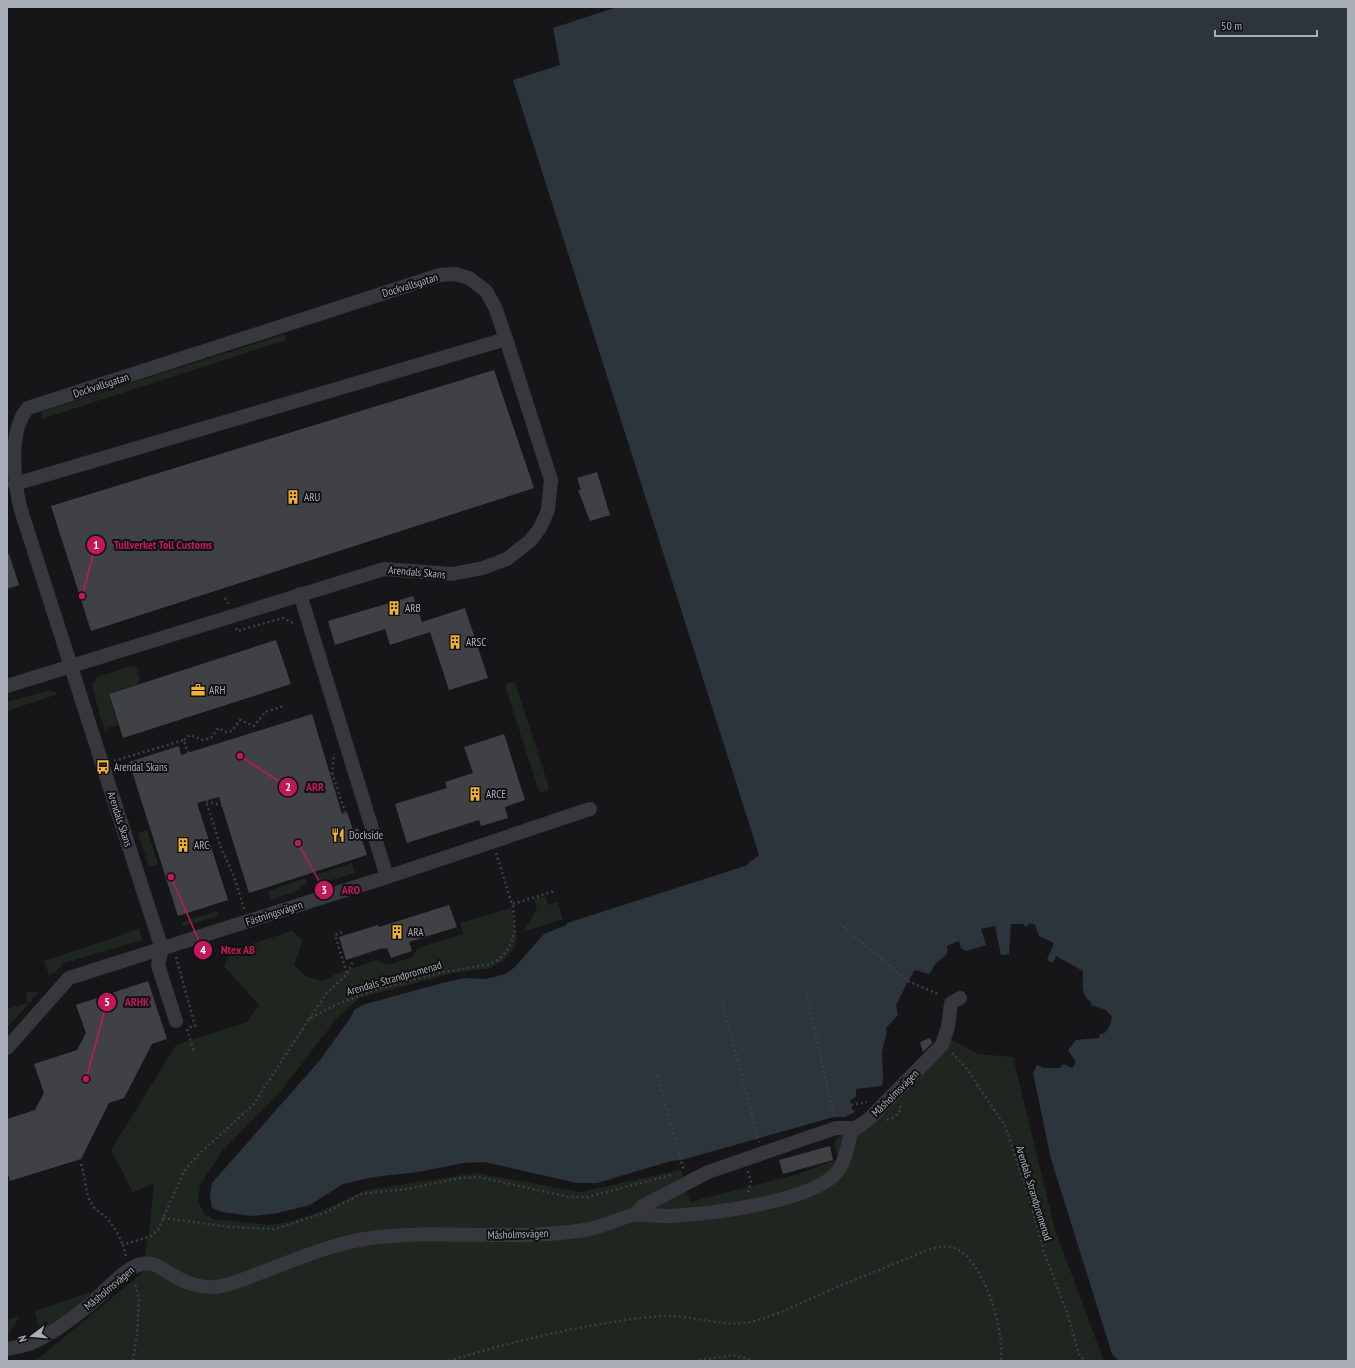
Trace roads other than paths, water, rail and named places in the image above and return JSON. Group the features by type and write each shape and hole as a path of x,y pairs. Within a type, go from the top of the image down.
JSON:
{"street":[{"name":"Dockvallsgatan","path":"71,666 20,507 15,484 16,438 22,415 28,408 440,275 455,274 470,278 486,290 495,307 506,339"},
{"path":"15,484 506,339"},
{"name":"Arendals Skans","path":"7,686 231,615 384,569 442,574 470,572 508,559 536,535 548,510 551,480 506,339"},
{"path":"300,594 387,877"},
{"name":"Arendals Skans","path":"71,666 162,949"},
{"name":"Fästningsvägen","path":"7,1048 69,978 387,877 590,809"},
{"path":"162,949 158,965 181,1027"},
{"name":"Måsholmsvägen","path":"7,1349 33,1343 88,1307 130,1269 141,1264 152,1263 191,1284 213,1287 240,1280 333,1248 369,1238 404,1235 498,1236 568,1232 587,1230 635,1215 669,1216 710,1212 782,1200 800,1194 827,1181 837,1172 842,1164 853,1128 870,1118 942,1045 955,1001"},
{"path":"635,1215 643,1206 708,1172 836,1128 853,1128"}],"place":[{"name":"ARU","path":"293,497"},
{"name":"Tullverket Toll Customs","path":"82,596"},
{"name":"ARB","path":"394,608"},
{"name":"ARSC","path":"455,642"},
{"name":"ARH","path":"198,690"},
{"name":"ARR","path":"240,756"},
{"name":"Arendal Skans","path":"103,767"},
{"name":"ARCE","path":"475,794"},
{"name":"Dockside","path":"338,835"},
{"name":"ARO","path":"298,843"},
{"name":"ARC","path":"183,845"},
{"name":"Ntex AB","path":"171,877"},
{"name":"ARA","path":"397,932"},
{"name":"ARHK","path":"86,1079"}]}
